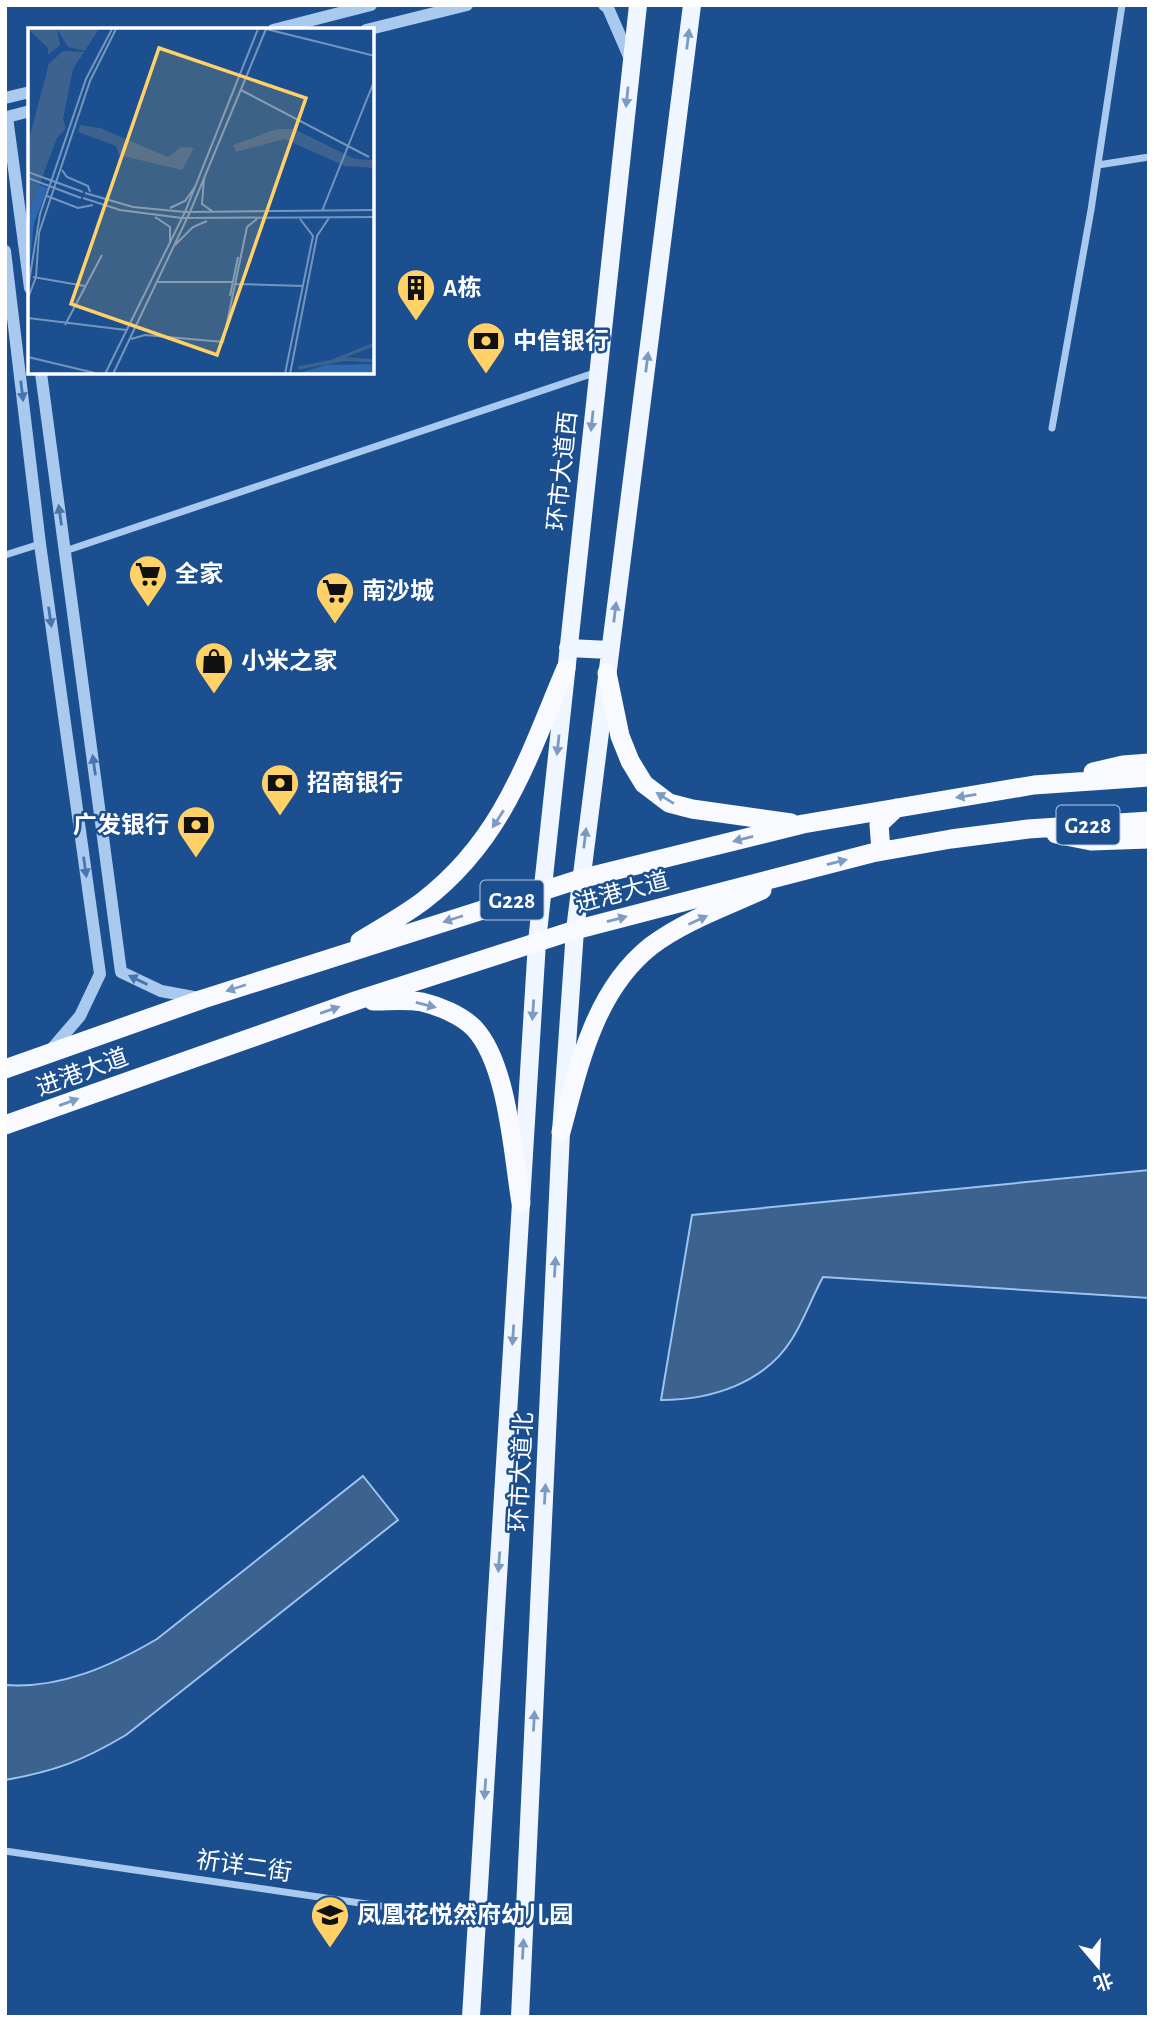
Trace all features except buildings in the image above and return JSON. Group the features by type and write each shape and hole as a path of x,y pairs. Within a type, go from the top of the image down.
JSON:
{"highway":[{"path":"336,956 423,901 483,842 506,806 566,668"},
{"path":"607,673 621,736 630,761 644,784 669,803 692,810 803,824"},
{"path":"1034,785 1123,765 1149,763"},
{"name":"进港大道","path":"5,1069 203,999 580,879 803,824 1034,785 1149,778"},
{"path":"881,851 879,824 897,808"},
{"name":"进港大道","path":"5,1125 358,1000 575,930 881,851 1028,829 1149,821"},
{"path":"1028,829 1091,841 1149,839"},
{"path":"561,1132 588,1041 601,1008 625,972 651,946 688,924 810,868"},
{"path":"358,1000 421,1002 450,1012 474,1028 494,1059 505,1101 521,1203"}],"main road":[{"name":"环市大道西","path":"537,942 638,5"},
{"path":"575,930 692,5"},
{"path":"568,648 610,650"},
{"name":"环市大道北","path":"520,2017 561,1132 575,930"},
{"name":"环市大道北","path":"471,2017 537,942"}],"street":[{"path":"281,28 370,5"},
{"path":"374,28 467,5"},
{"path":"604,5 608,8 631,63"},
{"path":"1052,428 1098,165 1122,5"},
{"path":"5,98 28,92"},
{"path":"28,112 7,117 28,273"},
{"path":"1098,165 1149,157"},
{"path":"5,251 40,544 100,974 80,1016 47,1054"},
{"path":"65,551 598,371"},
{"path":"41,374 121,972 161,991 203,999"},
{"path":"5,555 40,544"},
{"name":"祈详二街","path":"5,1851 477,1920"}],"water":[{"path":"1149,1170 1149,1298 823,1277 792,1339 767,1368 717,1393 661,1400 692,1215"},
{"path":"363,1476 398,1520 126,1735 68,1764 5,1780 5,1685 45,1683 84,1674 157,1639"}],"place":[{"name":"A栋","path":"416,322"},
{"name":"中信银行","path":"486,375"},
{"name":"全家","path":"148,608"},
{"name":"南沙城","path":"335,625"},
{"name":"小米之家","path":"214,695"},
{"name":"招商银行","path":"280,817"},
{"name":"广发银行","path":"196,859"},
{"name":"凤凰花悦然府幼儿园","path":"330,1949"}]}
